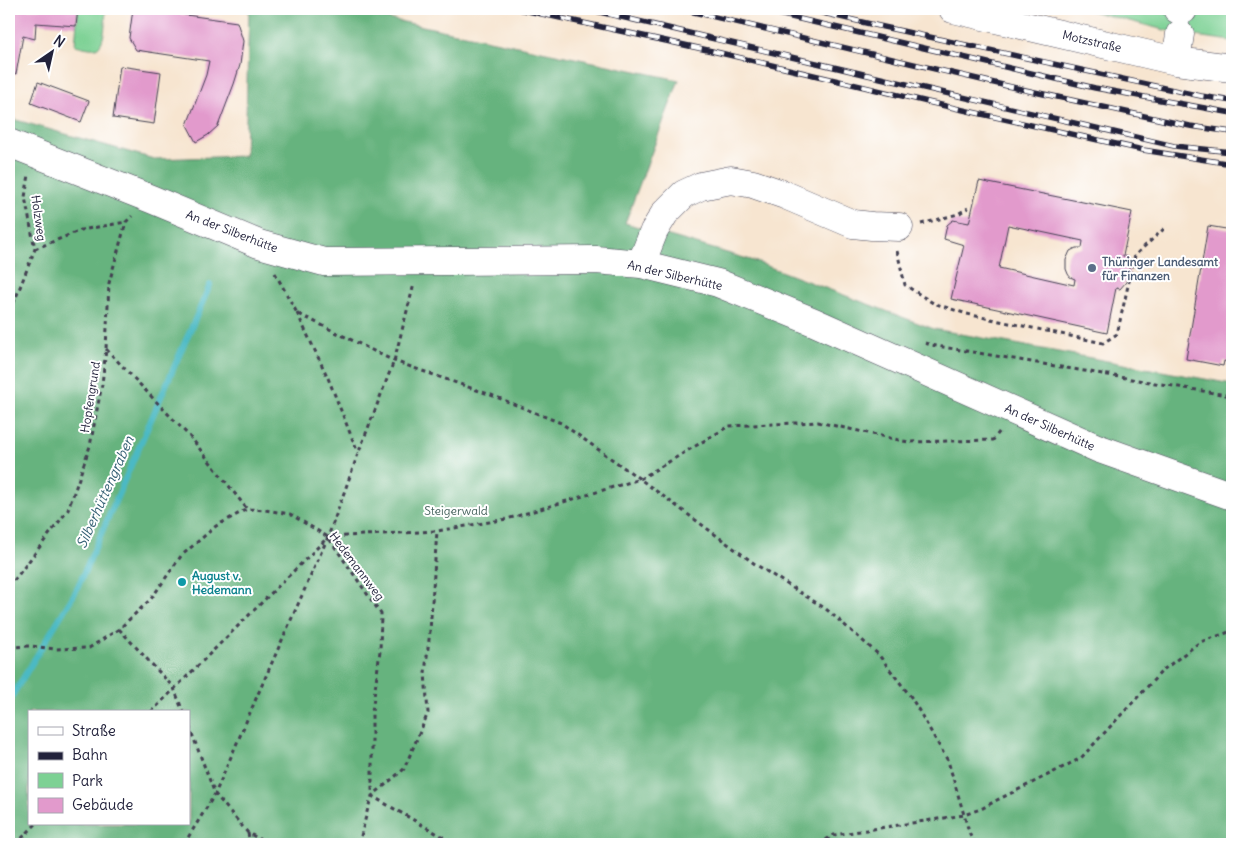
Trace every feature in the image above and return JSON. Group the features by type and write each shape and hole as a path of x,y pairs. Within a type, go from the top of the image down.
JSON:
{"street":[{"name":"Motzstraße","path":"953,9 1176,60 1232,68"},
{"path":"1176,60 1180,18"},
{"name":"An der Silberhütte","path":"20,148 151,199 259,244 324,262 596,260 641,264 718,283 814,322 1097,448 1232,496"},
{"path":"641,264 654,231 665,213 684,194 702,186 731,180 753,184 785,195 853,224 899,227"}],"path":[{"name":"Holzweg","path":"9,310 13,305 35,249 25,197 20,148"},
{"path":"35,249 81,230 126,222 151,199"},
{"path":"968,208 958,214 927,223 899,227 896,253 905,285 933,303 967,314 1103,343 1117,334 1135,255 1166,227"},
{"name":"Hopfengrund","path":"9,587 68,510 90,446 102,384 106,349 109,282 126,222"},
{"path":"259,244 297,312 328,378 358,454"},
{"path":"184,844 215,794 328,538 394,361 420,262"},
{"path":"297,312 394,361 491,395 561,423 755,564 826,609 878,654 911,697 948,761 970,835 976,844"},
{"path":"922,342 1232,396"},
{"path":"9,647 89,648 119,629 151,599 182,556 216,526 247,509 192,439 106,349"},
{"path":"152,710 328,538 437,531 507,519 640,479 729,426 818,422 908,442 993,440 1015,411"},
{"name":"Hedemannweg","path":"247,509 290,514 328,538 381,614 380,651 372,712 372,796 360,844"},
{"path":"437,531 430,632 425,673 428,713 404,769 372,796 455,844"},
{"path":"119,629 174,688 182,710"},
{"path":"818,844 834,835 964,815 983,808 1081,758 1163,670 1200,642 1232,630"},
{"path":"190,729 215,794 248,833 268,844"},
{"path":"16,844 34,826"},
{"path":"248,833 250,844"}],"green space":[{"path":"78,9 106,9 103,38 99,46 95,48 75,45"},
{"name":"Steigerwald","path":"249,9 342,9 679,80 625,223 751,260 934,329 1232,384 1232,844 9,844 9,118 154,159 245,156"},
{"path":"1083,9 1232,9 1232,41 1180,34"}],"building":[{"path":"9,9 78,9 76,26 36,23 35,39 23,36 16,74 9,72"},
{"path":"133,9 237,22 243,41 240,65 234,84 218,126 196,142 187,125 206,75 209,61 136,50 129,38"},
{"path":"120,66 161,72 154,124 113,118"},
{"path":"38,82 89,101 81,122 31,103"},
{"path":"979,181 1132,212 1123,256 1127,257 1129,274 1126,282 1120,289 1116,288 1107,333 951,299 964,245 944,239 947,225 953,220 969,223","holes":["1008,225 1083,241 1082,248 1070,251 1066,260 1068,274 1075,279 1074,285 999,268"]},
{"path":"1208,226 1232,230 1232,363 1224,361 1223,366 1186,359"}],"waterway":[{"name":"Silberhüttengraben","path":"9,701 76,591 210,285"}],"railway":[{"path":"519,9 712,51 1143,150 1232,164"},
{"path":"587,9 1174,146 1232,152"},
{"path":"681,9 1007,86 1190,126 1232,132"},
{"path":"757,9 1095,88 1232,113"},
{"path":"806,9 1201,96 1232,101"}],"place":[{"name":"Thüringer Landesamt für Finanzen","path":"1092,268"},
{"name":"August v. Hedemann","path":"182,582"}]}
